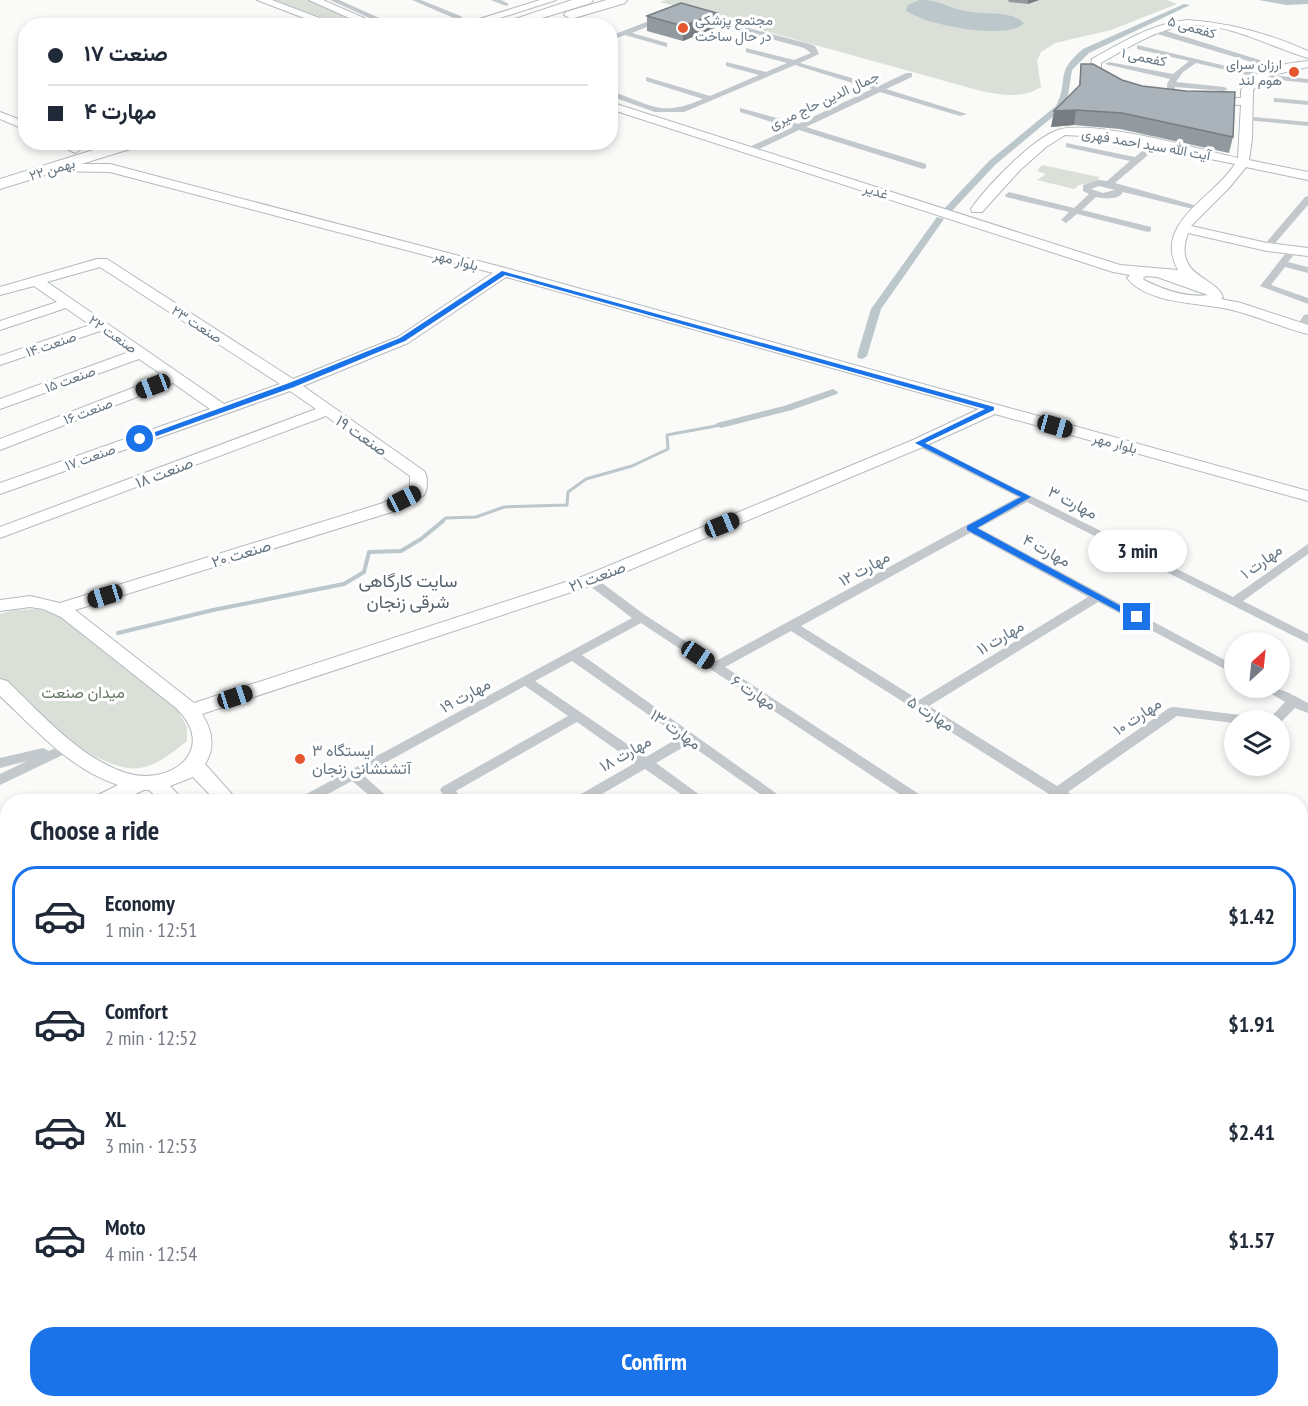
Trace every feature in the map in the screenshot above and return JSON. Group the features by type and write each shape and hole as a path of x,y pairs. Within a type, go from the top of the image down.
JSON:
{"highway":[{"path":"526,18 586,0"},
{"path":"561,18 612,1"},
{"name":"۲۲ بهمن","path":"0,171 57,150"},
{"name":"۲۲ بهمن","path":"0,184 52,168 122,159 130,150"}],"main road":[{"path":"262,0 313,18"},
{"path":"316,0 358,18"},
{"path":"473,18 551,0"},
{"path":"1116,88 1095,75 1096,61 1116,49 1182,23 1210,24 1284,45 1308,55"},
{"path":"1210,295 1185,274 1177,244 1182,228 1235,174 1243,162 1247,90 1250,83 1260,76 1282,68 1308,64"},
{"path":"1156,96 1247,102"},
{"name":"غدیر","path":"618,108 1139,275 1140,284 1166,294 1210,295"},
{"path":"0,115 18,123"},
{"name":"آیت الله سید احمد فهری","path":"977,209 996,186 1052,138 1063,132 1078,130 1308,176"},
{"name":"بلوار مهر","path":"52,168 79,167 122,159 826,357 992,409 1308,496"},
{"name":"بلوار مهر","path":"122,159 504,272 1308,486"},
{"path":"1182,228 1267,247 1308,252"},
{"name":"صنعت ۲۳","path":"35,280 102,262 292,385"},
{"name":"صنعت ۱۷","path":"4,483 292,385 403,340 504,272"},
{"path":"1162,274 1236,306 1306,325"},
{"path":"1139,275 1185,274"},
{"path":"0,291 35,280"},
{"name":"صنعت ۲۲","path":"35,280 221,409"},
{"path":"0,326 68,303"},
{"name":"صنعت ۱۴","path":"0,361 101,326"},
{"name":"صنعت ۱۵","path":"0,404 140,353"},
{"name":"صنعت ۱۶","path":"0,445 175,377"},
{"name":"صنعت ۱۹","path":"292,385 418,474 418,491"},
{"name":"صنعت ۲۱","path":"190,711 590,580 919,443 992,409"},
{"name":"صنعت ۱۸","path":"0,534 327,410"},
{"name":"صنعت ۲۰","path":"61,609 389,507 418,491"},
{"path":"0,588 26,601 61,609 190,711 202,737 202,752 195,766 180,776 147,784 121,794"},
{"path":"0,606 26,601"},
{"path":"0,685 68,747 103,772 147,784 163,794"},
{"path":"195,766 221,794"}],"street":[{"path":"333,0 375,18"},
{"path":"415,0 454,18"},
{"path":"494,0 506,4"},
{"path":"618,96 663,112 684,110 764,74 797,64 815,54 815,51 807,46 687,13"},
{"path":"618,36 669,17"},
{"name":"کفعمی ۵","path":"1157,31 1282,68"},
{"path":"625,33 664,45"},
{"path":"1140,47 1192,62 1260,76 1308,81"},
{"path":"1170,98 1172,81 1192,62 1220,49"},
{"path":"749,50 963,114"},
{"path":"729,64 764,74"},
{"name":"کفعمی ۱","path":"1109,64 1172,81 1224,89"},
{"name":"جمال الدین حاج میری","path":"750,150 909,75"},
{"path":"665,77 652,80 709,98"},
{"path":"1277,100 1308,103"},
{"path":"743,110 923,166"},
{"path":"1246,118 1308,124"},
{"path":"1069,145 1136,160"},
{"path":"1109,184 1152,147"},
{"path":"1119,192 1112,196 1093,195 1087,191 1086,187 1090,184 1109,184 1119,192 1198,210"},
{"path":"1009,195 1148,229"},
{"path":"1066,220 1093,195"},
{"path":"1267,247 1308,199"},
{"path":"1292,251 1265,286 1308,301"},
{"path":"1284,264 1308,270"},
{"name":"مهارت ۳","path":"919,443 1308,639"},
{"name":"مهارت ۱۲","path":"716,667 1027,497"},
{"name":"مهارت ۴","path":"970,528 1224,665"},
{"name":"مهارت ۱","path":"1234,602 1308,548"},
{"name":"مهارت ۶","path":"590,580 642,618 909,794"},
{"name":"مهارت ۱۱","path":"919,705 1098,597"},
{"name":"مهارت ۱۹","path":"317,794 642,618"},
{"name":"مهارت ۵","path":"792,626 1057,793"},
{"name":"مهارت ۱۳","path":"573,655 770,794"},
{"path":"525,680 690,794"},
{"path":"1288,698 1308,709"},
{"path":"1285,710 1294,701"},
{"name":"مهارت ۱۰","path":"1057,793 1174,711 1224,717"},
{"path":"450,794 447,790 576,717"},
{"name":"مهارت ۱۸","path":"591,794 689,738"},
{"path":"0,763 68,747"},
{"path":"0,780 68,747"},
{"path":"353,774 377,794"}],"green space":[{"path":"271,0 309,0 350,18 324,18"},
{"path":"666,0 1167,0 1177,4 1111,30 1055,43 1041,52 1037,61 1041,87 1027,93 1012,95 981,91 660,2"},
{"path":"1042,165 1099,177 1098,182 1079,185 1074,189 1037,180 1046,174 1037,171"},
{"name":"میدان صنعت","path":"37,609 58,615 176,707 187,727 187,741 153,764 140,768 124,767 105,761 85,750 45,721 0,678 0,614 13,610"}],"shaded area":[{"path":"919,0 938,2 965,11 1012,16 1024,23 1001,31 965,29 946,25 915,16 906,10 908,5"}],"building":[{"path":"681,3 717,13 683,26 647,16"},
{"path":"1081,64 1093,64 1122,80 1142,86 1186,91 1235,92 1233,137 1122,113 1054,111 1080,85"}],"waterway":[{"path":"1262,0 1286,3 1308,2"},
{"path":"946,212 992,163 1059,107 1065,95 1068,70 1077,58 1086,51 1186,5"},
{"path":"862,356 876,309 940,219"},
{"path":"721,425 788,408 833,392"},
{"path":"441,522 446,518 476,517 504,507 567,505 568,492 586,479 632,466 668,449 667,435 721,425"},
{"path":"118,633 213,610 344,584 364,572 369,552 401,551 421,539 443,521"}],"place":[{"name":"مجتمع پزشکی در حال ساخت","path":"683,28"},
{"name":"ارزان سرای هوم لند","path":"1294,72"},
{"name":"ایستگاه ۳ آتشنشانی زنجان","path":"300,759"}],"district":[{"name":"سایت کارگاهی شرقی زنجان","path":"408,590"}],"route":[{"path":"140,439 292,385 403,340 504,272 992,409 919,443 1027,497 970,528 1137,617"}]}
